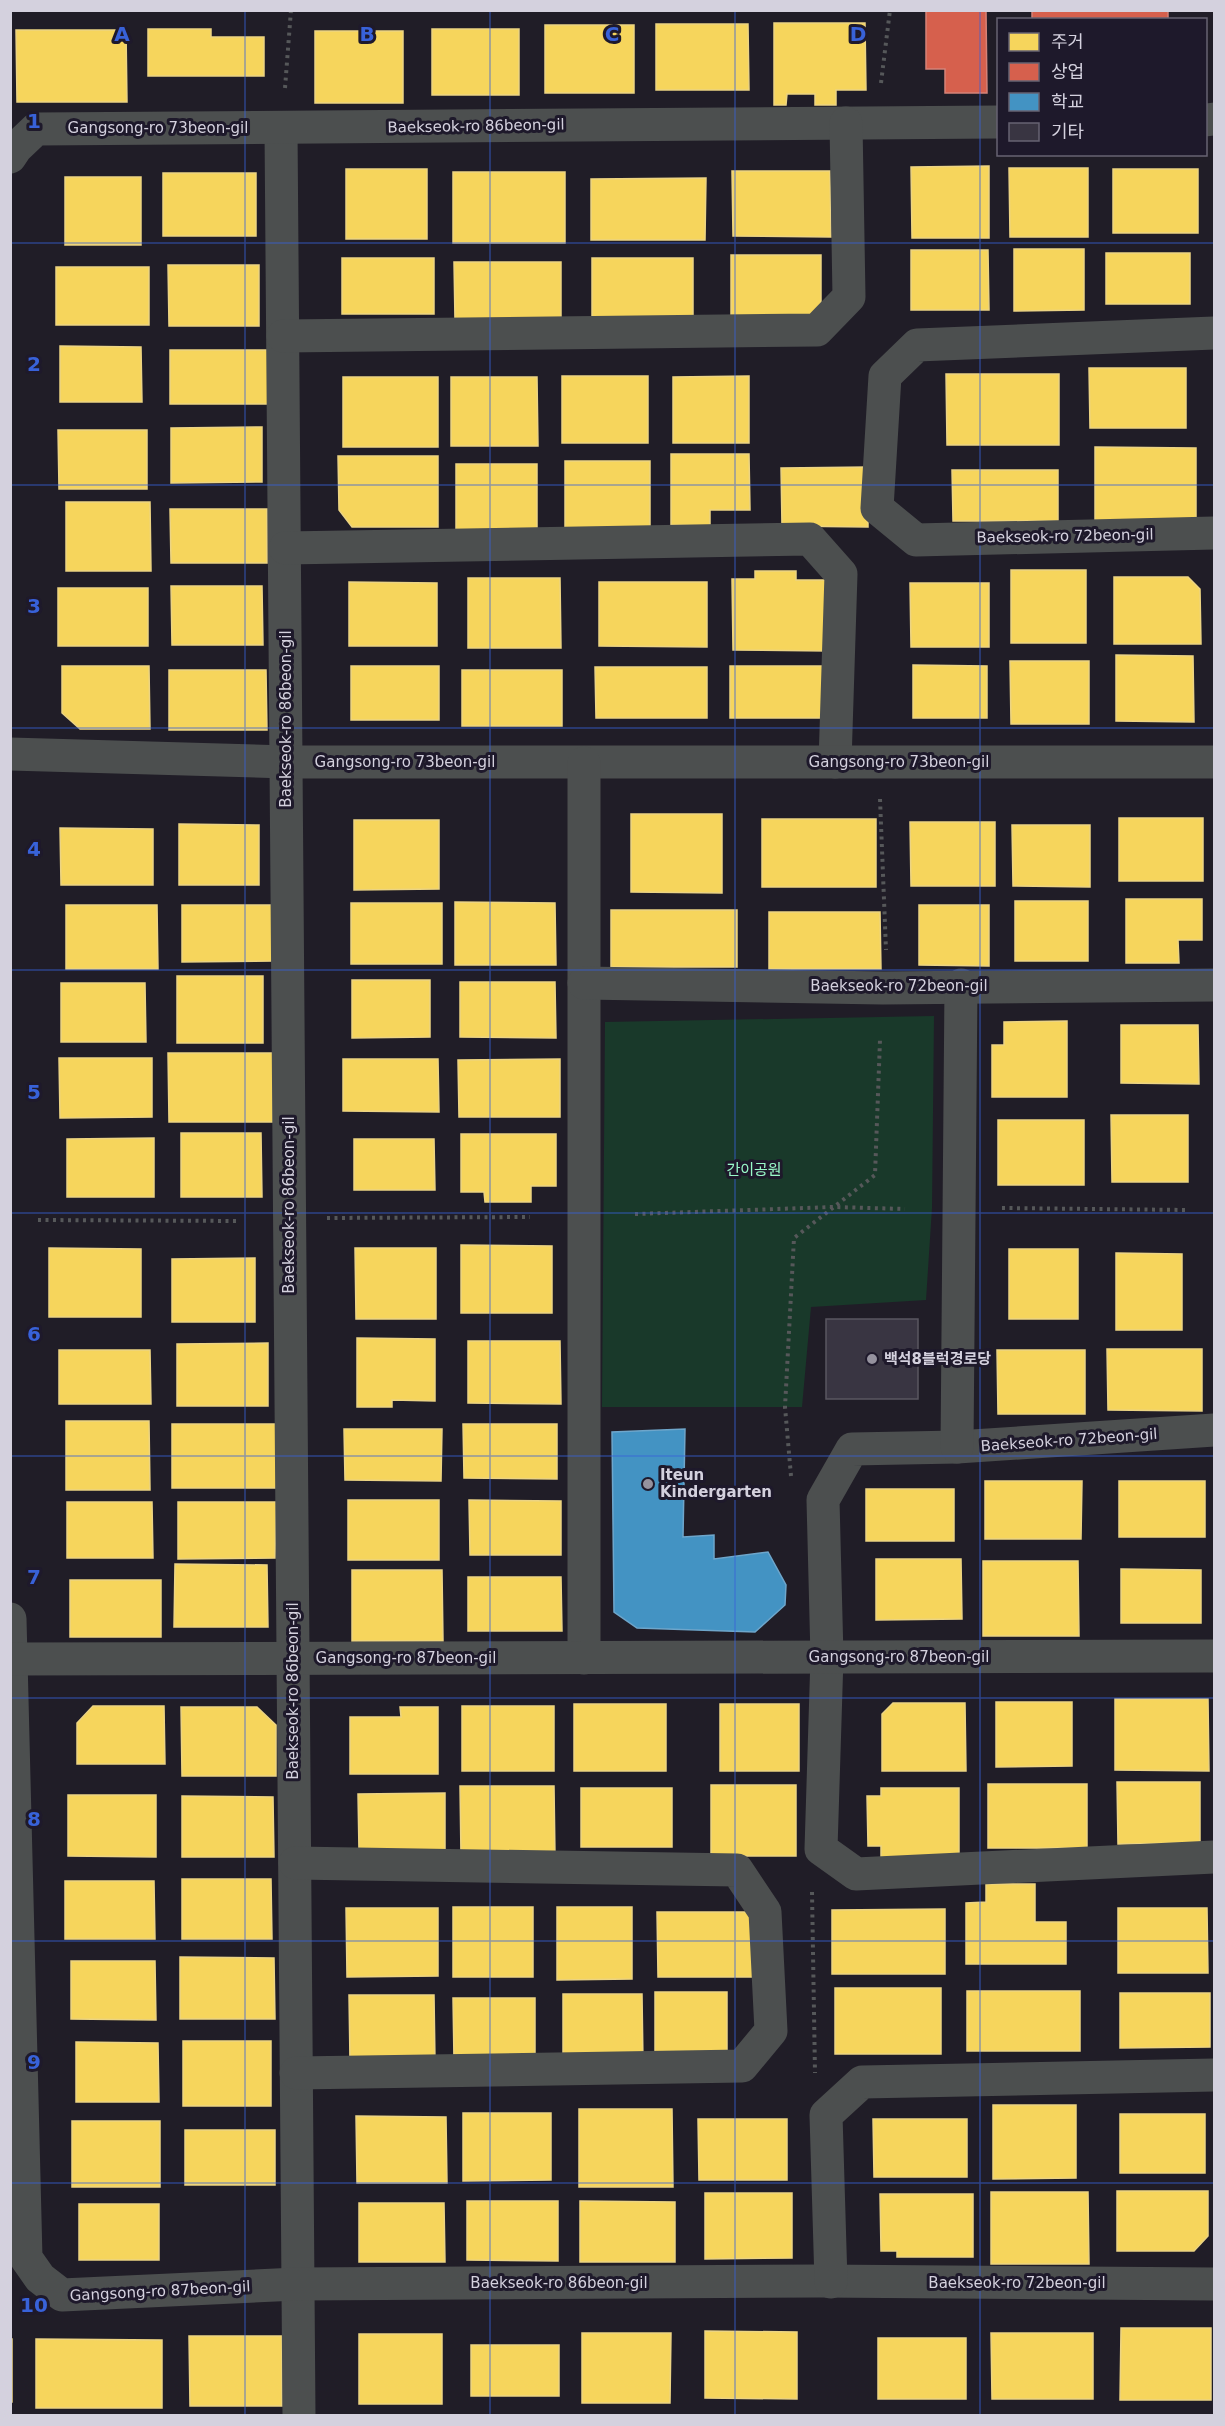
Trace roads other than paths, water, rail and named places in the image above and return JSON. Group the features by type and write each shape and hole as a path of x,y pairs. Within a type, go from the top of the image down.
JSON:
{"street":[{"name":"Baekseok-ro 86beon-gil","path":"299,2415 281,128 997,122"},
{"path":"283,336 817,330 849,297 846,123"},
{"name":"Gangsong-ro 73beon-gil","path":"10,157 36,129 281,128"},
{"name":"Baekseok-ro 72beon-gil","path":"1215,333 917,345 885,376 877,508 916,540 1215,532"},
{"path":"285,548 810,539 841,574 835,762"},
{"name":"Gangsong-ro 73beon-gil","path":"10,754 286,762 1215,762"},
{"path":"584,762 585,1658"},
{"name":"Baekseok-ro 72beon-gil","path":"584,983 884,988 961,985 1215,985"},
{"path":"957,1447 961,985"},
{"name":"Baekseok-ro 72beon-gil","path":"827,1657 823,1500 852,1449 957,1447 1215,1430"},
{"name":"Gangsong-ro 87beon-gil","path":"10,1619 26,2258 40,2278 63,2295 297,2284"},
{"name":"Gangsong-ro 87beon-gil","path":"11,1659 1215,1656"},
{"path":"827,1657 821,1849 856,1874 1215,1857"},
{"path":"295,1863 737,1870 765,1912 771,2031 742,2066 296,2073"},
{"path":"825,2282 826,2115 862,2082 1215,2075"},
{"name":"Baekseok-ro 86beon-gil","path":"297,2284 825,2282"},
{"name":"Baekseok-ro 72beon-gil","path":"825,2282 1215,2284"}],"place":[{"name":"백석8블럭경로당","path":"872,1359"},
{"name":"Iteun Kindergarten","path":"648,1484"}],"park label":[{"name":"간이공원","path":"754,1170"}]}
